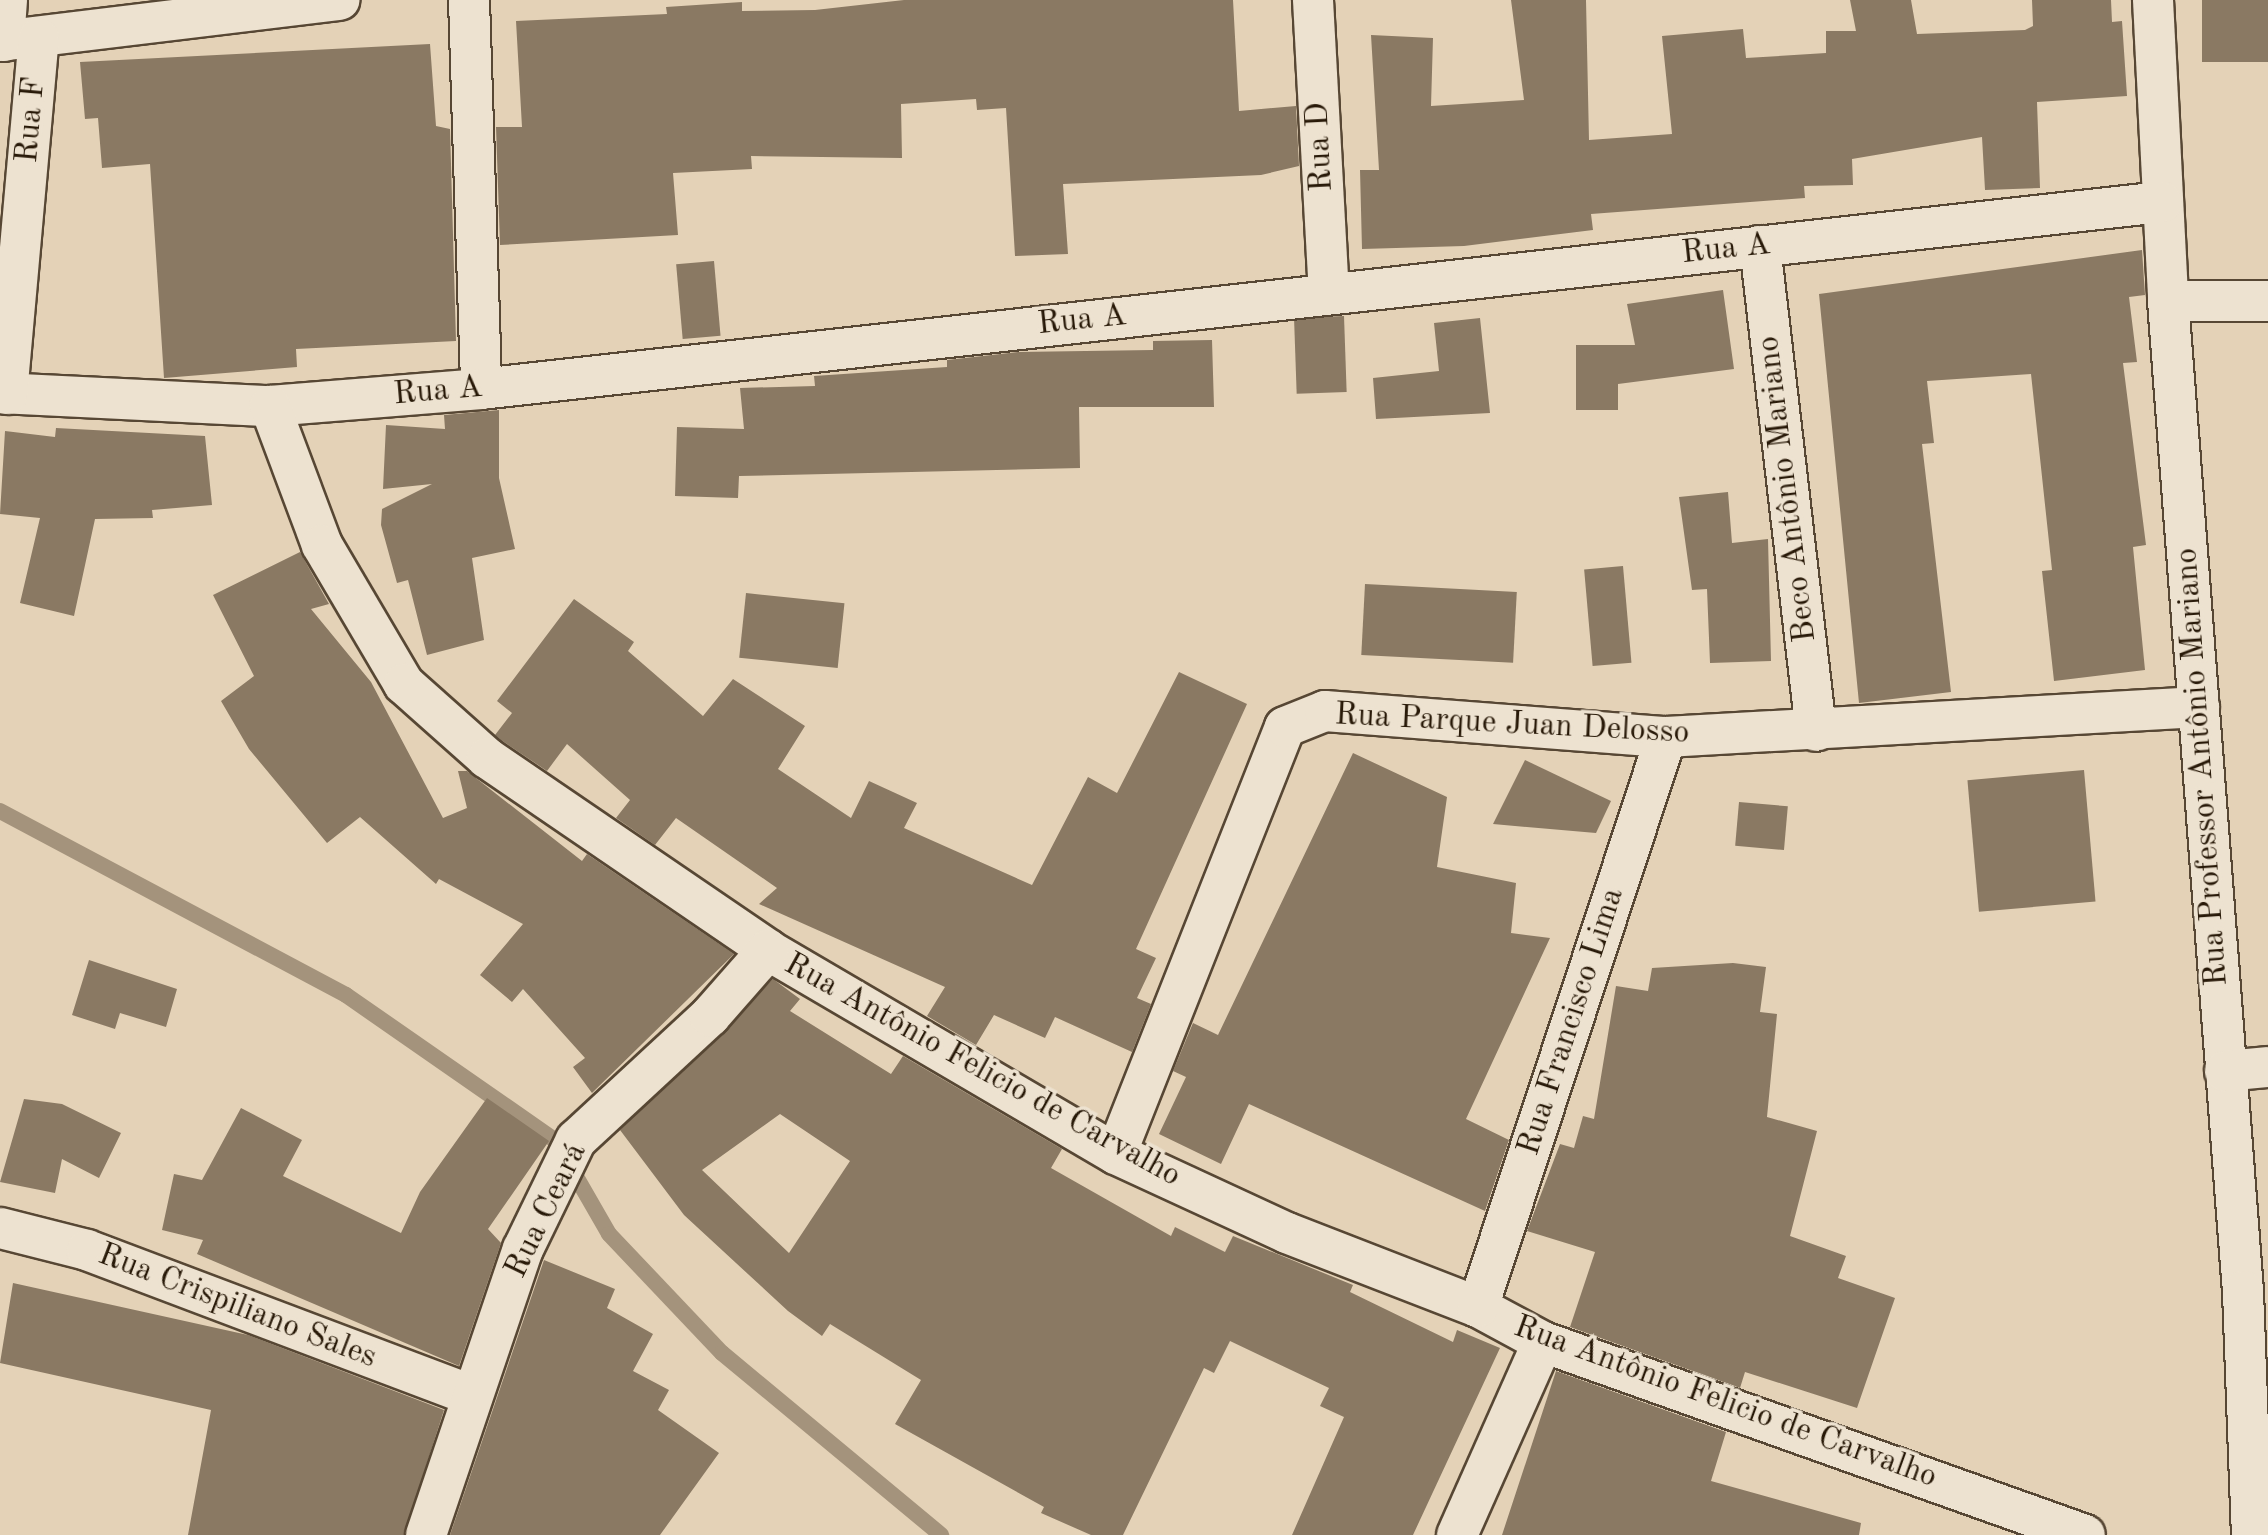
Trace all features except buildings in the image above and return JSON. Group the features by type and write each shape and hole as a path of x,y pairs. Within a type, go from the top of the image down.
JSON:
{"street":[{"name":"Rua F","path":"3,394 15,40 7,0"},
{"path":"15,40 340,0"},
{"path":"469,0 481,389"},
{"name":"Rua D","path":"1313,0 1329,293"},
{"name":"Rua Professor Antônio Mariano","path":"2153,0 2168,301 2225,1071 2252,1535"},
{"name":"Rua A","path":"3,394 270,406 481,389 2162,202"},
{"name":"Beco Antônio Mariano","path":"1760,246 1816,731"},
{"path":"2168,301 2268,301"},
{"name":"Rua Antônio Felicio de Carvalho","path":"270,406 322,545 404,684 487,758 768,950 1116,1154 1287,1233 1478,1307 1543,1342 2085,1535"},
{"name":"Rua Parque Juan Delosso","path":"1116,1154 1285,727 1325,711 1666,737 1816,731 2199,707"},
{"name":"Rua Francisco Lima","path":"1478,1307 1666,737"},
{"name":"Rua Ceará","path":"426,1535 523,1249 576,1140 710,1016 768,950"},
{"path":"2225,1071 2268,1067"},
{"name":"Rua Crispiliano Sales","path":"0,1228 87,1250 471,1395"},
{"path":"1457,1535 1543,1342"}],"waterway":[{"path":"0,811 346,995 555,1140 609,1234 722,1353 941,1535"}]}
